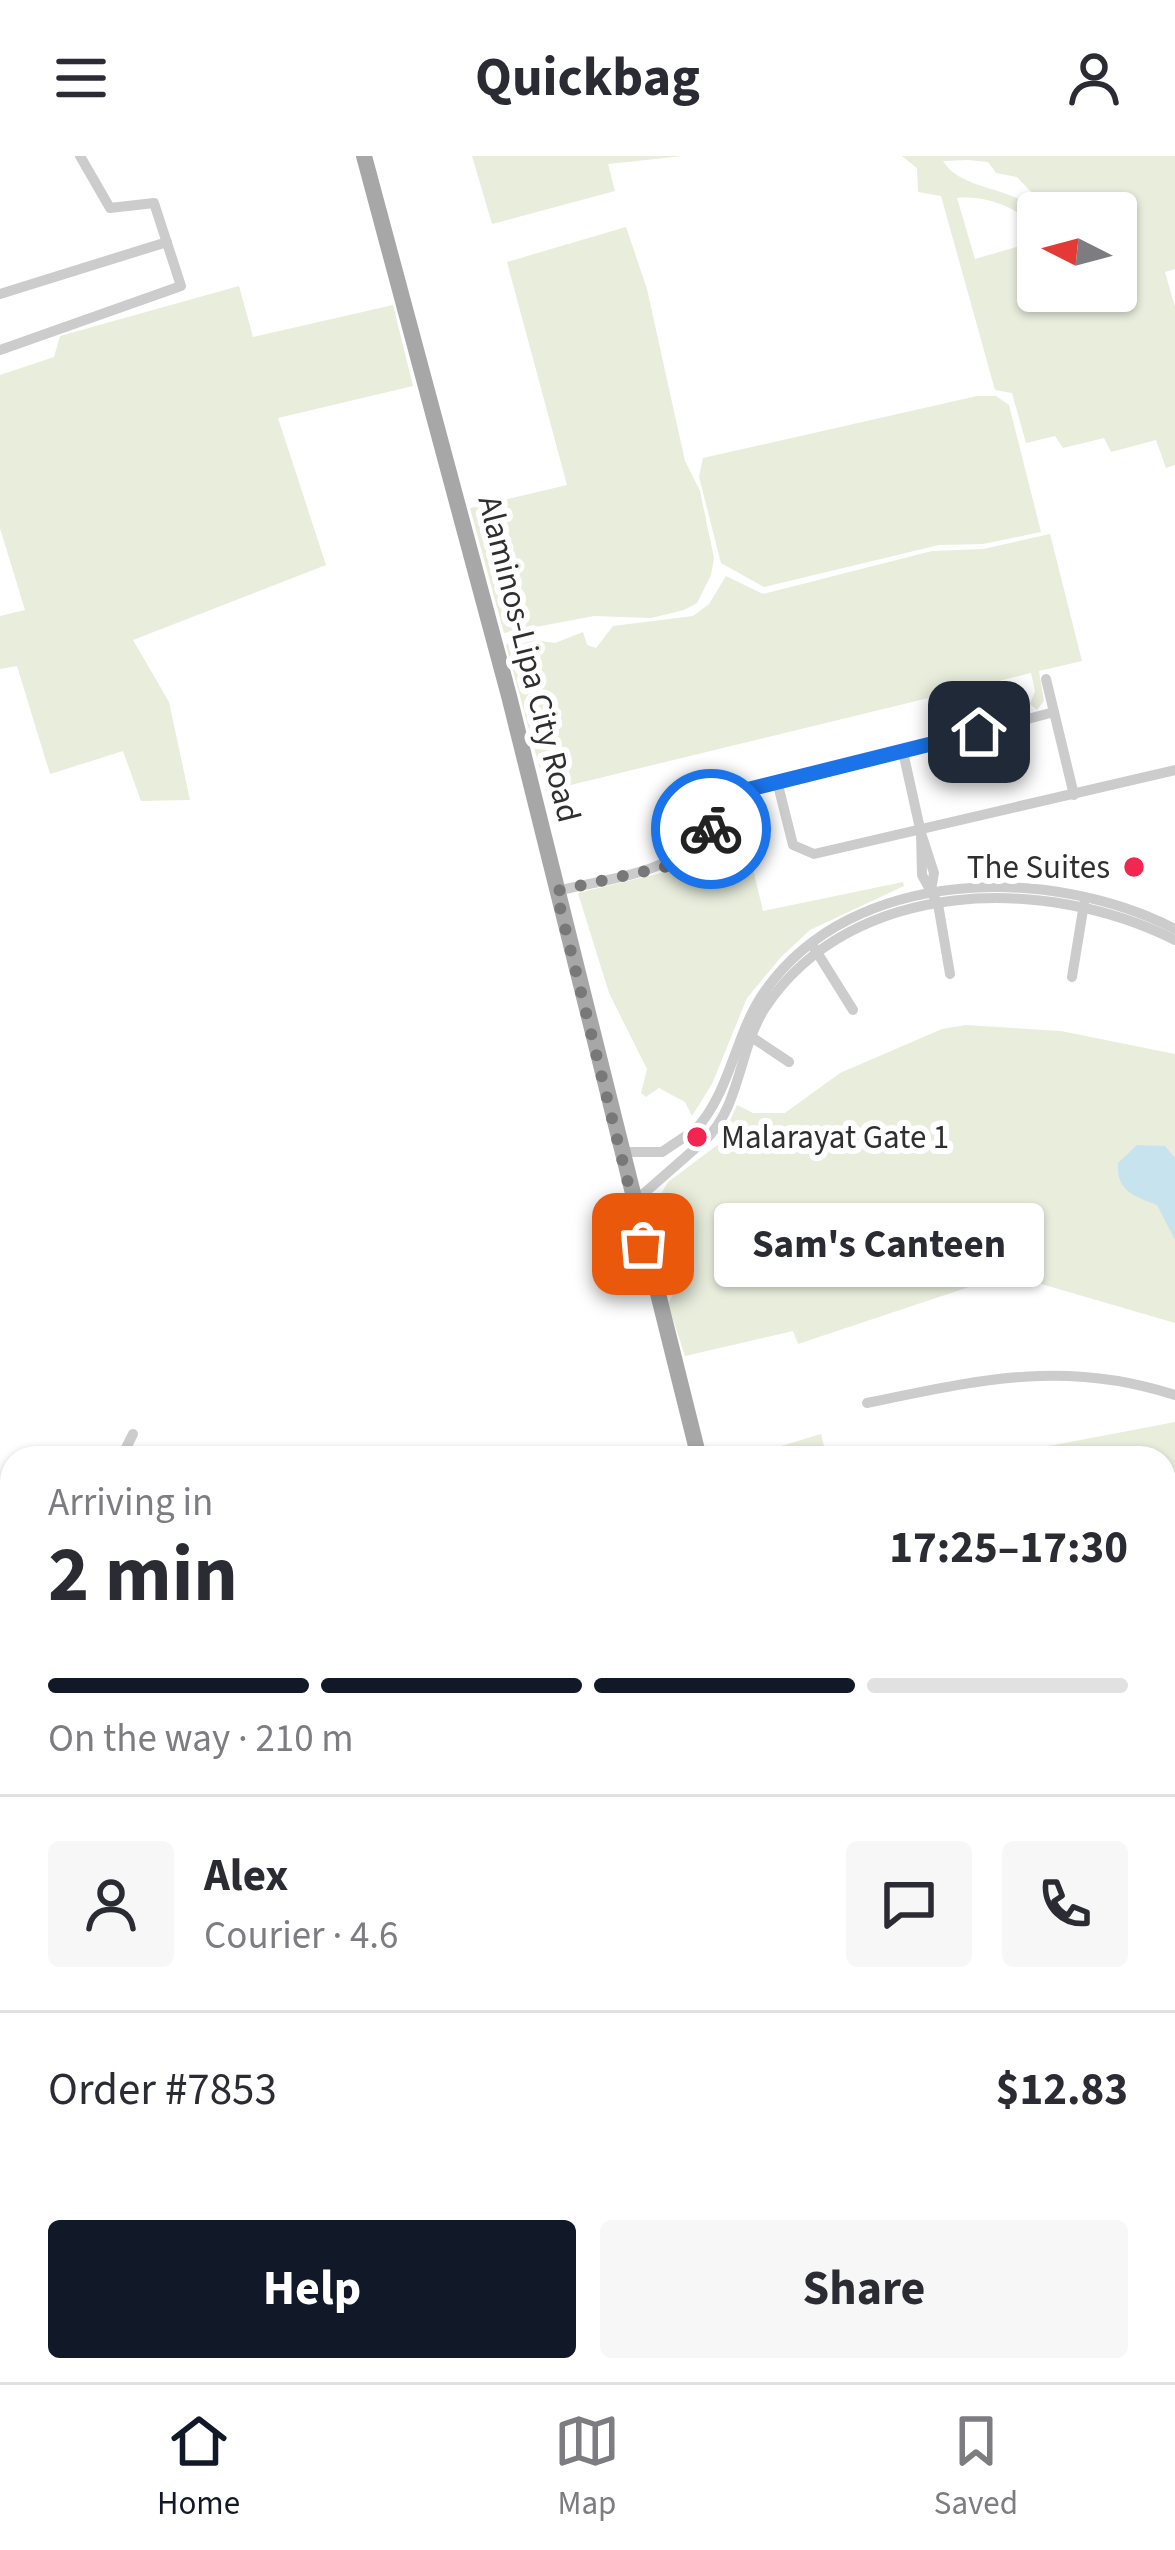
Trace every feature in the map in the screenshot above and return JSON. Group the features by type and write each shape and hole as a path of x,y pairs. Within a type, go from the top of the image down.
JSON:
{"main road":[{"name":"Alaminos-Lipa City Road","path":"364,156 696,1446"}],"street":[{"path":"0,350 176,292 179,276 152,202 110,208 80,156"},
{"path":"0,294 167,242"},
{"path":"1046,679 1074,795"},
{"path":"556,891 673,863 687,846 705,837 730,794 1054,712"},
{"path":"904,752 934,873 950,974"},
{"path":"777,781 791,839 802,853 921,831 1175,770"},
{"path":"620,1152 654,1154 688,1135 715,1101 746,1033 814,948 934,896 1084,901 1175,929"},
{"path":"1084,901 1175,940"},
{"path":"1072,977 1084,901"},
{"path":"814,948 853,1010"},
{"path":"746,1033 789,1062"},
{"path":"633,1203 697,1147 725,1111 746,1033"},
{"path":"688,1135 697,1147"},
{"path":"867,1403 1069,1372 1108,1375 1175,1395"},
{"path":"128,1446 133,1434"}],"green space":[{"path":"472,156 683,156 608,164 615,191 492,224"},
{"path":"902,156 1175,156 1175,269 1165,272 1175,307 1175,465 1166,468 1156,440 1111,452 1104,438 1063,448 1055,436 1026,443 1012,393 995,390 941,196 918,192 917,168"},
{"path":"626,227 647,289 685,461 700,491 714,558 711,575 697,603 684,610 651,618 594,616 504,633 470,508 567,485 507,262"},
{"path":"239,286 253,337 393,305 413,386 278,418 326,565 133,640 169,702 190,800 141,801 123,751 50,774 17,666 0,669 0,616 25,610 0,528 0,375 54,357 60,336"},
{"path":"977,396 996,396 1009,405 1041,532 983,544 939,545 764,587 721,563 699,477 703,458"},
{"path":"1050,534 1082,661 1039,671 1044,701 1037,710 1030,704 1035,691 1031,673 546,791 506,645 515,637 555,643 583,632 587,645 596,648 613,626 693,616 709,604 726,576 763,594 932,551 983,549"},
{"path":"749,852 763,911 903,882 904,886 810,930 781,957 747,998 712,1084 692,1116 685,1102 659,1088 646,1097 641,1093 647,1069 609,993 578,893"},
{"path":"966,1025 1061,1031 1175,1054 1175,1323 1031,1281 990,1280 798,1344 793,1331 685,1356 668,1304 672,1296 653,1207 668,1182 720,1143 737,1105 753,1113 785,1113 840,1073 942,1029"},
{"path":"1175,1422 1175,1446 1049,1446"},
{"path":"821,1434 824,1446 781,1446"}],"water":[{"path":"1137,1145 1165,1146 1175,1158 1175,1240 1157,1205 1134,1195 1120,1180 1118,1163"}],"way so far":[{"path":"643,1244 556,891 668,866 711,829"}],"place":[{"name":"The Suites","path":"1134,867"},
{"name":"Malarayat Gate 1","path":"697,1137"},
{"name":"Sam's Canteen","path":"643,1244"}],"route":[{"path":"711,829 721,803 730,794 979,732"}]}
